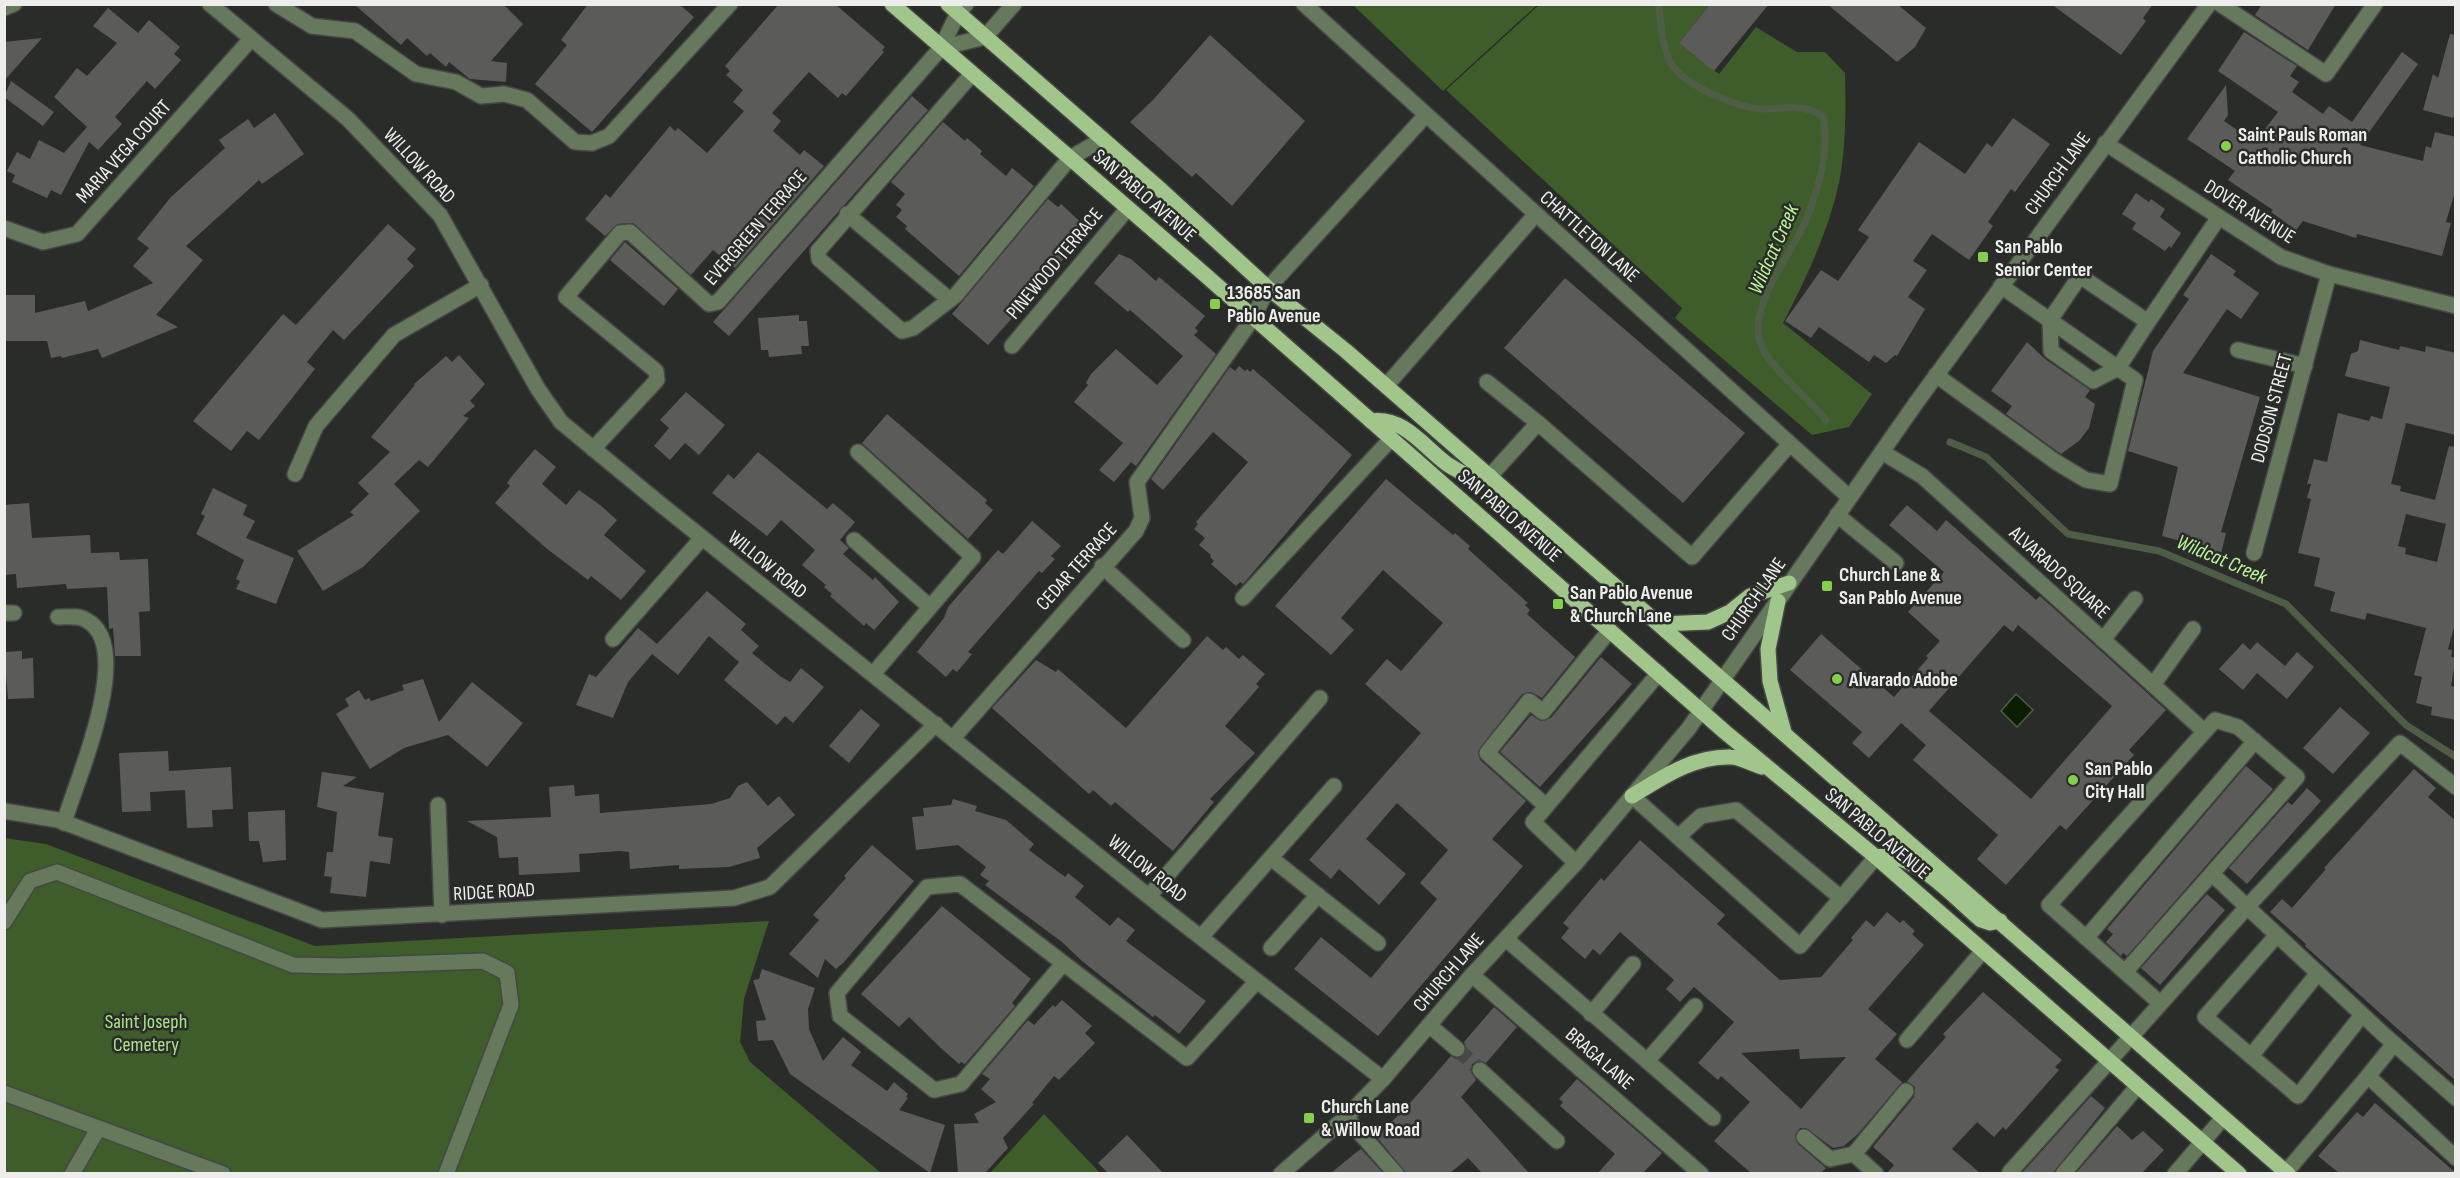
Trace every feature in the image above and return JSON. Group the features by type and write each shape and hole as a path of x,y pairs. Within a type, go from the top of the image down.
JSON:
{"main road":[{"name":"SAN PABLO AVENUE","path":"892,4 1702,711 1876,857 2108,1062 2239,1173"},
{"name":"SAN PABLO AVENUE","path":"957,7 985,37 1103,139 1268,288 1490,476 2287,1172"},
{"path":"1371,421 1385,419 1399,425 1449,465 1476,480 1490,476"},
{"path":"1660,624 1708,622 1730,612 1750,596 1789,583"},
{"path":"1778,601 1768,650 1770,681 1784,732"},
{"path":"1632,795 1676,769 1705,759 1732,757 1772,771"},
{"path":"1876,857 1885,855 1906,859 1981,920 2000,921"}],"street":[{"path":"4,8 14,4"},
{"name":"WILLOW ROAD","path":"210,4 348,119 440,215 538,388 561,422 702,538 1149,896 1383,1079"},
{"path":"276,4 312,26 355,32 416,74 456,82 481,96 504,94 527,100 575,142 592,143 609,136 730,4"},
{"path":"941,48 985,37 1014,4"},
{"name":"CHATTLETON LANE","path":"1304,4 1849,497"},
{"name":"CHURCH LANE","path":"1290,1171 1383,1079 1472,975 1576,863 1702,711 1936,375 2104,143 2209,4"},
{"path":"2220,4 2326,74 2375,4"},
{"path":"941,48 957,7"},
{"name":"MARIA VEGA COURT","path":"4,228 43,242 77,234 251,39"},
{"name":"EVERGREEN TERRACE","path":"593,449 657,380 656,372 566,297 620,233 630,232 708,304 718,302 941,48"},
{"path":"972,74 847,214 818,251 819,259 902,331 913,328 950,300 1070,158 1103,139"},
{"name":"CEDAR TERRACE","path":"953,738 1102,566 1136,531 1142,518 1137,482 1147,464 1253,318 1268,288 1426,115"},
{"name":"DOVER AVENUE","path":"2104,143 2281,257 2329,274 2456,306"},
{"name":"PINEWOOD TERRACE","path":"1012,346 1128,208"},
{"path":"847,214 950,300"},
{"path":"1386,386 1535,215"},
{"path":"2148,322 2080,276 2050,320 2051,351 2093,381 2118,368 2219,217"},
{"name":"DODSON STREET","path":"2254,553 2329,274"},
{"path":"295,474 316,426 394,335 481,285"},
{"path":"1936,375 2056,462 2086,480 2110,484 2135,380 2001,286"},
{"path":"2238,350 2305,366"},
{"path":"1487,382 1538,423 1692,557 1789,445"},
{"path":"1490,476 1538,423"},
{"path":"1243,598 1391,439"},
{"path":"858,452 973,557 873,674"},
{"name":"ALVARADO SQUARE","path":"1882,452 1922,476 2204,731"},
{"path":"1837,515 1896,563"},
{"path":"613,639 702,538"},
{"path":"854,540 930,607"},
{"path":"1102,566 1183,640"},
{"path":"2103,640 2135,599"},
{"path":"58,617 78,617 93,625 103,642 105,661 102,703 64,823"},
{"path":"2153,685 2193,629"},
{"path":"1546,806 1487,753 1529,701 1543,712 1610,630"},
{"path":"1576,863 1533,822 1659,673"},
{"path":"1149,896 1320,698"},
{"path":"2125,972 2297,777 2238,727 2214,720 2049,905 2160,1003"},
{"name":"RIDGE ROAD","path":"4,811 64,823 322,920 734,898 770,887 936,724"},
{"path":"2086,938 2254,741"},
{"path":"2012,1173 2010,1172 2130,1036 2400,743 2456,787"},
{"path":"1201,937 1334,786"},
{"path":"1632,795 1800,946 1876,857"},
{"path":"438,805 442,915"},
{"path":"1678,837 1701,816 1736,810 1841,898"},
{"path":"1271,858 1378,943"},
{"path":"4,922 30,881 57,872 293,965 342,966 483,961 507,973 511,1005 446,1173"},
{"path":"2212,874 2388,1039 2456,1098"},
{"path":"1062,965 961,1084 934,1090 840,1016 837,993 927,887 960,884 1062,965 1187,1058 1257,981"},
{"path":"1271,948 1318,895"},
{"path":"2277,935 2205,1017 2298,1096 2362,1015"},
{"path":"1506,939 1713,1118"},
{"path":"1907,1040 1982,952"},
{"path":"1591,1014 1633,964"},
{"path":"2251,1056 2318,973"},
{"name":"BRAGA LANE","path":"1472,975 1701,1173"},
{"path":"1647,1061 1695,1006"},
{"path":"1430,1025 1457,1050"},
{"path":"2287,1172 2368,1076 2388,1039"},
{"path":"1480,1070 1557,1141"},
{"path":"2368,1076 2456,1158"},
{"path":"2063,1173 2137,1087"},
{"path":"1804,1137 1830,1160 1854,1154 1906,1091"},
{"path":"4,1093 223,1173"},
{"path":"1346,1117 1396,1173"},
{"path":"2175,1173 2223,1118"},
{"path":"72,1173 98,1129"},
{"path":"1854,1154 1876,1173"}],"green space":[{"path":"1353,5 1537,5 1443,91"},
{"path":"1539,5 1709,5 1679,43 1719,74 1756,27 1797,52 1825,52 1845,73 1845,128 1839,183 1816,255 1783,323 1872,394 1849,427 1812,435 1675,318 1682,308 1446,90"},
{"name":"Saint Joseph Cemetery","path":"4,838 46,844 315,946 769,921 744,999 740,1042 750,1062 881,1173 5,1173"},
{"path":"1044,1114 1100,1173 990,1173"}],"shaded area":[{"path":"2016,694 2033,710 2017,727 2001,711"}],"building":[{"path":"354,4 503,4 523,24 491,61 507,63 506,82 470,79 449,62 446,67 430,53 427,56 407,38 401,45"},
{"path":"588,4 679,4 694,17 592,132 535,84 567,45 561,40"},
{"path":"779,4 835,4 885,47 882,50 884,52 846,96 842,93 838,98 809,72 772,113 781,121 773,131 800,155 804,150 824,166 735,268 713,250 691,275 633,223 618,224 605,236 585,219 606,194 610,198 670,126 675,131 678,128 707,153 744,111 733,102 743,90 726,75 730,71 725,66"},
{"path":"1710,4 1769,4 1714,71 1679,43"},
{"path":"1827,4 1897,4 1926,28 1915,47 1897,62"},
{"path":"2051,4 2153,4 2143,18 2146,21 2121,55"},
{"path":"2262,4 2336,4 2308,50 2255,15"},
{"path":"108,8 138,33 149,20 180,47 174,54 181,60 155,89 147,81 115,117 122,124 98,150 89,142 61,195 51,190 47,198 12,182 15,175 7,171 17,152 30,159 39,140 64,153 87,127 54,97 77,68 87,76 117,43 93,26"},
{"path":"2244,32 2297,66 2290,76 2299,82 2292,92 2323,114 2329,106 2352,122 2402,52 2418,64 2360,145 2423,161 2426,146 2431,148 2435,132 2456,137 2456,188 2446,222 2451,223 2442,256 2357,234 2356,238 2303,221 2296,230 2271,212 2273,210 2228,180 2235,171 2187,139 2226,85 2228,115 2224,121 2255,142 2278,112 2218,71"},
{"path":"2450,34 2456,35 2456,110 2453,118 2423,110 2433,74 2438,78"},
{"path":"1210,35 1305,121 1232,206 1196,173 1192,177 1130,122 1153,100"},
{"path":"42,38 4,81 4,42"},
{"path":"11,81 54,112 43,126 4,97"},
{"path":"912,96 928,110 729,336 713,322"},
{"path":"275,113 304,154 262,184 259,180 186,246 203,260 156,315 178,327 102,358 98,349 62,358 61,356 51,358 47,341 4,341 4,295 35,295 35,313 85,301 88,311 153,283 133,266 149,248 137,239 171,197 225,148 219,140 248,119 254,128"},
{"path":"2013,118 2050,144 2015,192 2011,189 1988,222 1993,226 1969,260 1932,234 1913,261 1927,270 1908,297 1925,309 1897,356 1895,355 1886,363 1874,355 1869,362 1819,327 1811,338 1785,321 1821,270 1838,281 1869,237 1858,230 1919,142 1965,174 1987,143 1992,147"},
{"path":"943,122 965,141 967,138 982,151 980,154 1006,176 1012,168 1034,186 959,276 905,229 907,226 896,217 902,210 896,205 905,194 891,182"},
{"path":"2136,193 2149,202 2151,199 2165,209 2160,217 2181,233 2171,248 2169,246 2165,251 2132,229 2136,223 2122,214"},
{"path":"1048,199 1058,207 1061,204 1089,230 1059,264 1061,266 1033,299 1031,297 988,345 952,314"},
{"path":"388,224 416,249 407,259 414,266 344,340 333,330 307,362 315,369 259,440 247,431 231,451 193,421 283,314 296,325"},
{"path":"625,242 678,289 664,306 610,260"},
{"path":"1119,254 1131,259 1156,281 1159,277 1205,316 1195,328 1198,331 1194,335 1216,354 1136,466 1131,462 1114,482 1099,470 1123,443 1074,402 1088,385 1086,383 1091,374 1116,349 1157,385 1183,356 1130,310 1128,312 1094,283"},
{"path":"2211,254 2236,271 2233,275 2259,293 2241,319 2227,309 2183,373 2260,397 2221,532 2226,533 2220,558 2194,551 2196,545 2162,536 2178,467 2128,451 2153,351 2189,299 2183,295"},
{"path":"1565,278 1745,433 1683,503 1504,348"},
{"path":"799,315 799,321 807,321 809,346 801,346 802,354 769,357 768,350 761,350 758,318"},
{"path":"2360,340 2399,350 2400,346 2425,352 2426,346 2456,353 2456,435 2406,423 2391,484 2401,486 2400,491 2435,500 2449,446 2456,447 2456,620 2448,649 2452,650 2451,657 2456,658 2451,686 2456,687 2456,720 2431,715 2432,707 2416,703 2422,677 2414,675 2426,628 2367,613 2365,620 2330,611 2335,592 2314,586 2320,558 2298,553 2311,499 2307,498 2311,484 2307,484 2314,459 2327,462 2338,413 2369,421 2371,416 2382,419 2390,387 2345,376 2351,354 2358,351","holes":["2406,514 2446,524 2437,562 2405,554 2406,548 2398,546"]},
{"path":"2027,342 2045,359 2090,390 2085,397 2095,404 2089,428 2079,441 2061,454 2006,414 2012,406 1991,391"},
{"path":"459,355 485,384 470,401 475,406 463,416 469,418 428,467 419,460 394,484 420,511 363,567 323,591 297,551 354,515 350,512 369,494 358,483 390,452 371,437 414,384 446,356 452,362"},
{"path":"1239,366 1245,371 1247,369 1250,372 1253,369 1352,455 1243,584 1240,582 1236,586 1211,564 1214,561 1211,555 1199,545 1205,538 1194,529 1198,524 1196,522 1248,462 1213,432 1163,490 1151,479 1230,367 1235,371"},
{"path":"686,392 725,425 699,455 685,443 670,460 654,446 669,428 660,420"},
{"path":"887,414 987,500 985,503 993,510 968,539 862,443"},
{"path":"535,449 556,467 542,484 566,505 579,490 617,520 604,535 646,571 621,600 591,576 588,580 546,548 495,503 510,486 507,483 512,476"},
{"path":"758,452 827,509 833,503 855,522 840,540 849,548 843,554 873,580 875,577 899,602 874,630 866,623 864,626 830,596 832,594 824,587 826,585 802,565 815,550 781,520 767,536 712,493 728,474 734,479"},
{"path":"1386,479 1453,535 1455,533 1470,546 1468,549 1528,603 1525,605 1530,610 1527,614 1575,657 1542,698 1531,692 1522,694 1478,751 1480,760 1526,801 1492,839 1523,866 1378,1036 1294,969 1321,937 1371,978 1437,899 1420,883 1448,850 1397,803 1366,839 1406,874 1379,905 1339,869 1331,879 1309,860 1421,733 1365,684 1387,659 1401,671 1443,623 1383,570 1341,618 1354,630 1331,655 1275,606"},
{"path":"213,488 247,505 243,515 255,521 246,538 294,558 276,604 236,589 240,581 236,579 244,560 196,534 205,516 201,514"},
{"path":"29,503 32,538 90,535 91,553 119,552 120,560 148,559 150,611 139,612 141,656 115,656 113,628 109,629 107,587 67,589 66,584 17,588 16,574 4,575 4,505"},
{"path":"1907,505 1937,531 1946,520 2036,600 2040,596 2166,710 2129,750 2134,755 2066,830 2060,825 2006,885 1977,859 1998,835 1913,760 1926,745 1901,723 1869,758 1852,743 1862,732 1790,670 1821,634 1894,697 1940,641 1908,612 1944,572 1889,525","holes":["2004,625 2013,632 2018,625 2112,706 2031,799 1929,711"]},
{"path":"1032,521 1061,546 1051,556 1055,559 1042,573 1039,571 968,652 972,654 957,672 953,669 946,677 917,652 944,618 948,607 998,550 1003,554"},
{"path":"707,591 746,624 741,630 759,646 752,653 780,676 790,682 801,668 824,687 793,723 785,716 777,725 724,680 739,662 709,636 678,675 652,654 628,682 613,718 576,705 589,674 596,677 638,628 657,644"},
{"path":"1207,636 1223,650 1226,647 1239,659 1243,655 1265,674 1256,684 1259,687 1225,726 1255,753 1210,799 1214,802 1173,851 1115,802 1111,806 1093,790 1089,794 992,708 1036,660 1056,672 1058,669 1126,728"},
{"path":"2257,642 2285,666 2297,652 2314,667 2287,699 2257,673 2243,690 2219,669 2243,643 2250,650"},
{"path":"22,651 22,659 33,658 34,698 8,699 4,652"},
{"path":"1601,657 1632,684 1540,787 1500,752 1531,715 1541,721 1551,718"},
{"path":"423,679 439,722 472,682 523,723 487,767 448,735 404,748 370,769 336,714 349,706 345,699 359,690 365,700 369,698 371,701 404,690 402,685"},
{"path":"2340,707 2370,733 2333,774 2303,748"},
{"path":"861,709 880,725 849,763 829,746"},
{"path":"168,751 169,771 231,767 233,809 212,810 213,827 187,828 185,790 150,792 151,811 122,812 119,753"},
{"path":"2246,766 2273,789 2127,956 2123,953 2121,956 2106,942 2113,934 2107,929"},
{"path":"2414,769 2436,788 2428,797 2456,821 2456,1081 2270,912 2282,899 2292,908 2326,869 2324,868"},
{"path":"322,772 357,777 343,786 384,793 378,836 393,838 390,864 370,861 366,897 330,893 332,877 324,876 327,852 333,852 337,812 317,807"},
{"path":"747,782 768,806 779,796 795,815 757,848 760,858 729,867 679,869 679,865 630,869 629,852 619,851 579,854 580,872 519,875 518,857 499,858 497,837 467,821 551,817 549,787 574,785 575,796 599,794 600,813 711,804 730,798 738,786"},
{"path":"2307,788 2321,801 2247,884 2229,868 2288,802 2292,805"},
{"path":"953,799 977,806 975,811 1006,820 1034,844 1029,850 1065,877 1068,873 1084,886 1075,897 1110,926 1118,917 1135,930 1126,941 1206,1001 1179,1034 1155,1015 1153,1017 1082,961 1062,942 985,885 989,881 980,875 986,867 958,845 916,850 912,817 924,816 923,808 951,805"},
{"path":"285,810 286,860 263,862 259,841 249,841 248,812"},
{"path":"1640,840 1725,915 1717,924 1780,980 1821,977 1853,940 1851,938 1866,920 1874,927 1887,912 1900,923 1903,920 1915,931 1912,934 1924,945 1868,1009 1897,1034 1875,1059 1902,1082 1858,1134 1844,1146 1833,1148 1806,1128 1800,1128 1795,1135 1798,1144 1826,1168 1821,1173 1751,1173 1714,1141 1750,1102 1721,1076 1718,1080 1698,1063 1734,1022 1694,987 1680,1002 1666,989 1674,980 1620,932 1600,955 1593,949 1585,959 1561,938 1569,928 1563,923 1601,878 1604,881","holes":["1799,1049 1800,1059 1846,1057 1801,1109 1741,1053"]},
{"path":"872,845 914,881 844,962 836,969 825,959 818,978 789,954 819,920 813,915"},
{"path":"2207,894 2225,910 2160,985 2141,968"},
{"path":"942,906 1031,979 1012,1003 1015,1006 965,1064 961,1062 959,1064 909,1017 899,1027 861,994"},
{"path":"762,969 815,988 808,1009 809,1029 823,1061 843,1037 861,1052 851,1065 887,1091 894,1082 908,1094 906,1097 908,1098 899,1110 945,1125 930,1173 790,1074 773,1040 758,1041 756,1021 766,1020 753,980 759,979"},
{"path":"1983,992 2062,1060 2055,1067 2059,1070 2006,1130 2003,1127 1994,1137 1977,1122 1952,1149 1980,1173 1887,1173 1894,1165 1873,1147 1914,1097 1915,1087 1907,1081 1946,1037 1943,1034"},
{"path":"1062,1000 1092,1026 1085,1033 1095,1043 1059,1080 1054,1076 1032,1103 1034,1104 1003,1138 1008,1148 985,1173 958,1173 954,1124 979,1123 974,1114 996,1102 981,1089 990,1079 982,1074 1028,1020 1034,1025 1053,1005 1055,1007"},
{"path":"1494,1007 1517,1027 1486,1063 1478,1061 1472,1064 1471,1072 1476,1080 1461,1097 1529,1173 1482,1173 1468,1158 1450,1173 1406,1173 1376,1136 1403,1111 1451,1056 1456,1059 1464,1056 1467,1050 1464,1042"},
{"path":"1577,1079 1662,1153 1643,1173 1598,1173 1615,1154 1560,1106 1563,1102 1559,1099"},
{"path":"2091,1096 2105,1108 2053,1173 2022,1173"},
{"path":"2375,1103 2456,1173 2339,1173 2318,1156 2357,1112 2363,1117"},
{"path":"2117,1126 2132,1140 2143,1131 2164,1150 2142,1173 2076,1173"},
{"path":"1127,1135 1163,1173 1108,1173 1098,1163"},
{"path":"1361,1149 1383,1173 1331,1173 1354,1154"}],"waterway":[{"name":"Wildcat Creek","path":"1658,4 1668,56 1677,71 1687,80 1713,95 1741,105 1765,109 1802,108 1823,116 1824,155 1815,195 1800,233 1772,282 1759,316 1758,332 1762,347 1773,364 1826,420"},
{"name":"Wildcat Creek","path":"1950,442 1986,457 2068,534 2159,551 2286,604 2406,725 2456,757"}],"tunnel":[{"path":"1457,1049 1480,1070"}],"place":[{"name":"Saint Pauls Roman Catholic Church","path":"2226,146"},
{"name":"San Pablo Senior Center","path":"1983,257"},
{"name":"13685 San Pablo Avenue","path":"1215,304"},
{"name":"Church Lane & San Pablo Avenue","path":"1827,586"},
{"name":"San Pablo Avenue & Church Lane","path":"1558,604"},
{"name":"Alvarado Adobe","path":"1837,679"},
{"name":"San Pablo City Hall","path":"2073,780"},
{"name":"Church Lane & Willow Road","path":"1309,1118"}]}
